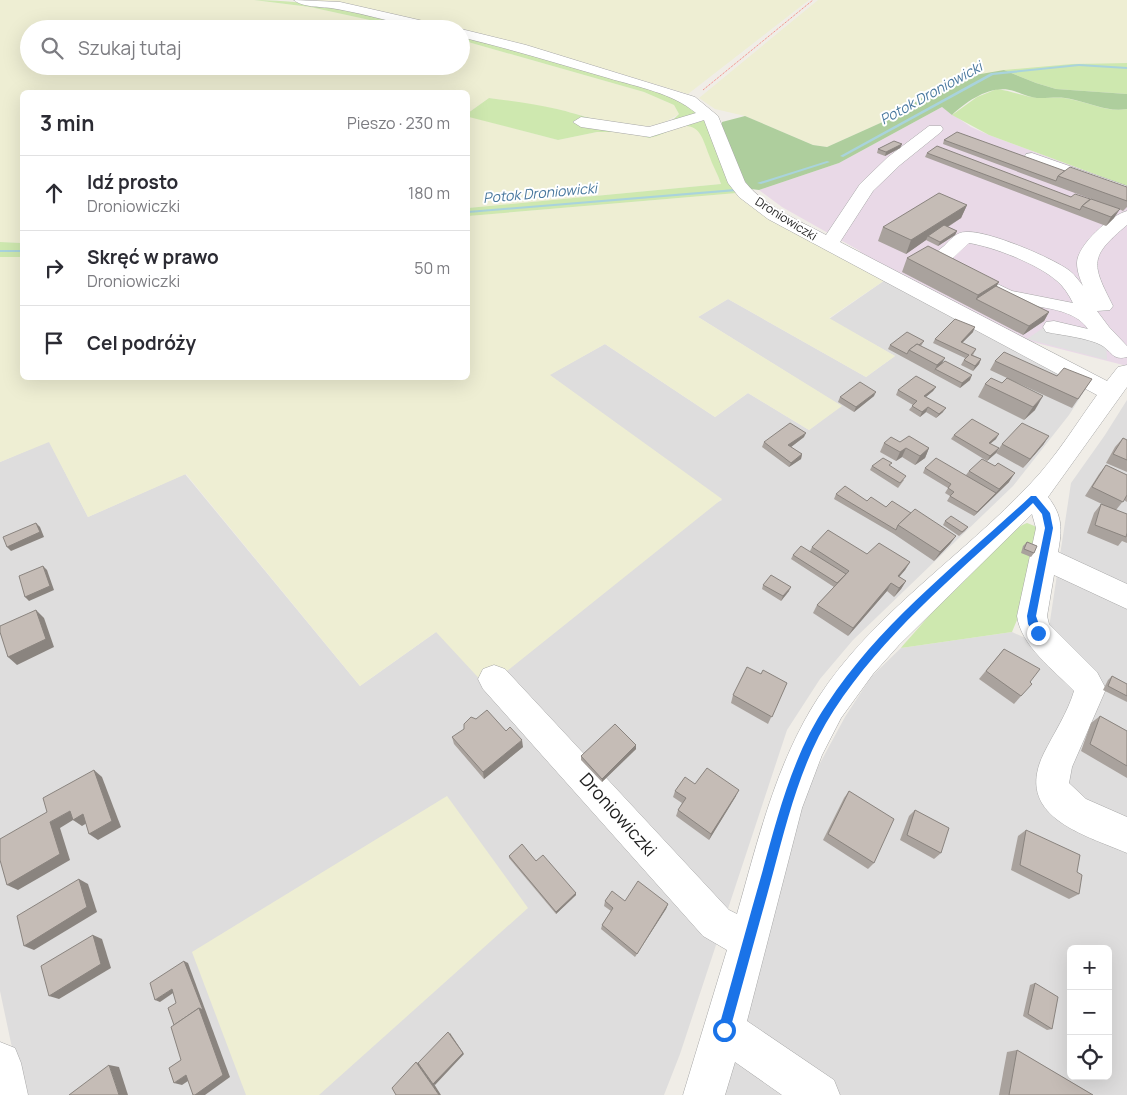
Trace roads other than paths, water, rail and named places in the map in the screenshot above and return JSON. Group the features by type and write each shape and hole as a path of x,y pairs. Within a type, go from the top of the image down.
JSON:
{"street":[{"path":"300,0 340,6 401,20"},
{"path":"470,35 657,88 690,100 708,114"},
{"path":"581,122 650,132 708,114"},
{"name":"Droniowiczki","path":"708,114 732,174 745,194 774,215 1007,338 1118,366"},
{"path":"828,245 866,188 894,161 935,128"},
{"path":"1032,158 1127,192"},
{"path":"704,1095 792,787 808,748 830,708 862,664 899,624 1034,498 1050,479 1118,366 1119,336 1093,287 1085,264 1086,258 1100,238 1127,216"},
{"path":"1088,315 1061,306 1006,296 949,268 943,261 943,257 962,239 967,237 999,245 1062,275 1076,289 1088,315 1118,366"},
{"path":"1054,327 1118,366"},
{"path":"1034,498 1046,513 1049,528 1032,616 1033,624 1038,633 1086,682 1090,689 1055,766 1052,786 1063,805 1074,812 1127,835"},
{"path":"1044,558 1127,597"},
{"name":"Droniowiczki","path":"494,679 716,923 749,941"},
{"path":"724,1030 819,1095"},
{"path":"0,1063 7,1095"}],"waterway":[{"name":"Potok Droniowicki","path":"842,156 992,74 1079,65 1127,68"},
{"name":"Potok Droniowicki","path":"759,183 828,162"},
{"name":"Potok Droniowicki","path":"470,212 735,190"},
{"name":"Potok Droniowicki","path":"0,251 20,251"}]}
